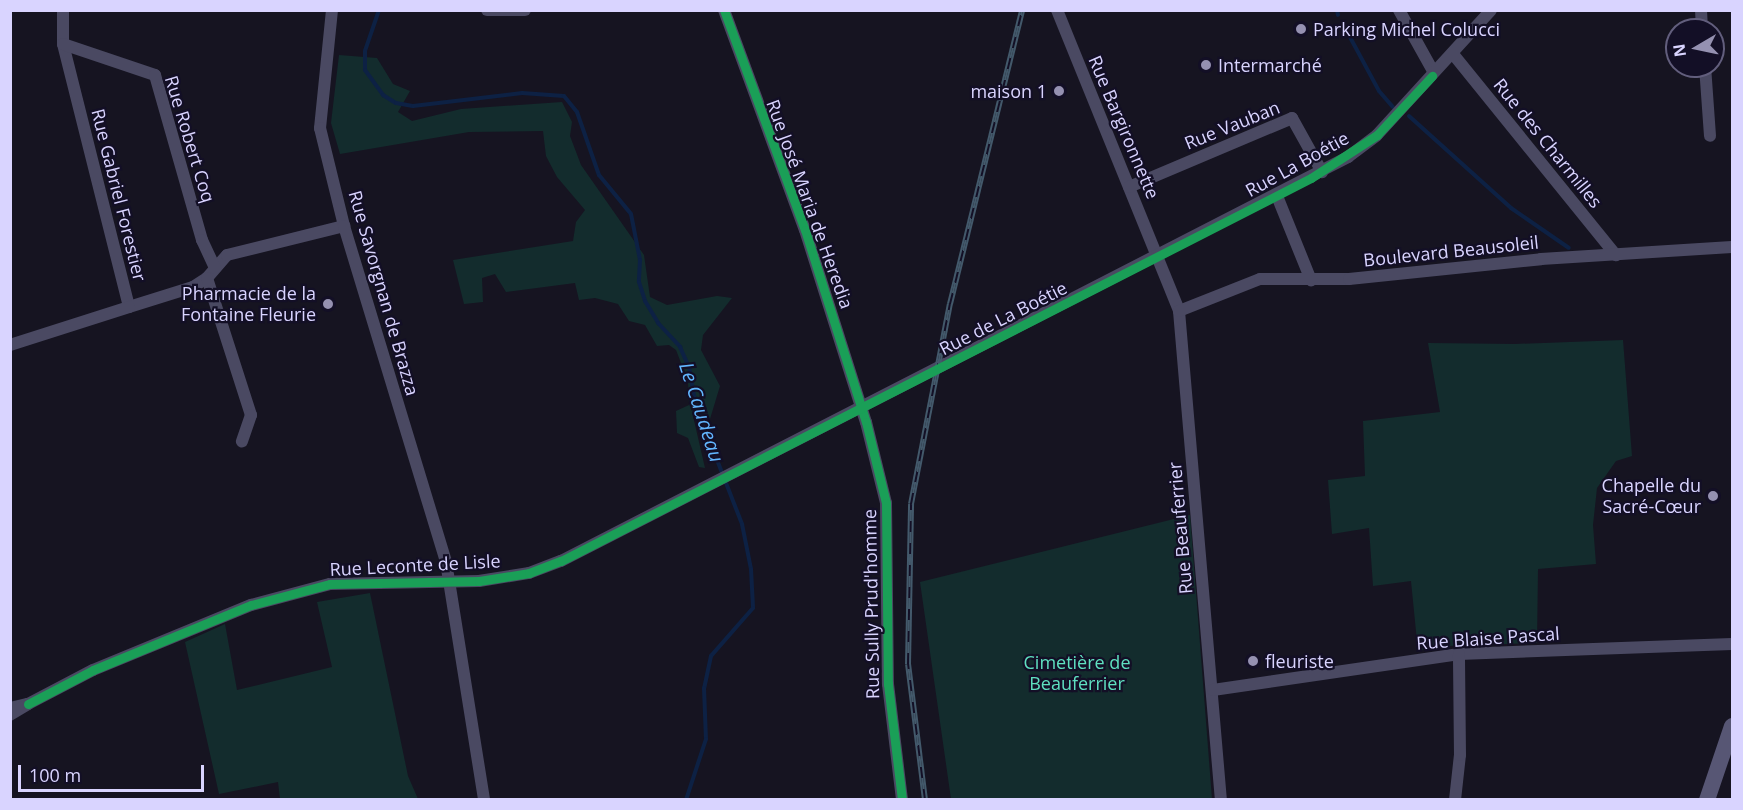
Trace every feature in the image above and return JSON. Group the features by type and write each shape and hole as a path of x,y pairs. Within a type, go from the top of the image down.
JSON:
{"main road":[{"path":"1707,800 1732,726"}],"street":[{"name":"Rue Gabriel Forestier","path":"63,10 63,44 129,306 193,286 211,273 227,255 344,226"},
{"name":"Rue Savorgnan de Brazza","path":"332,10 320,128 344,226 450,581 484,800"},
{"path":"487,10 525,10"},
{"name":"Rue José Maria de Heredia","path":"724,10 806,230 861,410"},
{"name":"Rue Bargironnette","path":"1057,10 1159,256"},
{"path":"1399,10 1433,71"},
{"name":"Rue La Boétie","path":"1159,256 1322,172 1377,135 1430,81 1433,71 1453,54 1491,10"},
{"name":"Rue Robert Coq","path":"63,44 155,75 211,273"},
{"name":"Rue des Charmilles","path":"1453,54 1616,255"},
{"path":"1706,78 1710,136"},
{"name":"Rue Vauban","path":"1130,187 1292,118 1322,172"},
{"path":"1277,196 1311,280"},
{"name":"Boulevard Beausoleil","path":"1179,311 1260,279 1311,280 1732,247"},
{"name":"Rue de La Boétie","path":"861,410 1159,256"},
{"name":"Rue Beauferrier","path":"1159,256 1179,311 1221,800"},
{"path":"211,273 250,415 242,441"},
{"path":"10,345 129,306"},
{"name":"Rue Leconte de Lisle","path":"10,715 93,670 251,605 330,584 450,581 529,573 561,561 861,410"},
{"name":"Rue Sully Prud'homme","path":"861,410 886,503 888,684 902,800"},
{"name":"Rue Blaise Pascal","path":"1213,690 1459,654 1732,644"},
{"path":"1455,800 1460,755 1459,654"},
{"name":"Rue Leconte de Lisle","path":"10,708 28,704"}],"green space":[{"path":"339,55 377,58 393,84 410,91 398,112 412,121 461,109 562,102 572,122 570,136 581,165 644,255 650,297 667,305 717,296 732,298 703,335 701,350 720,386 710,419 693,416 705,468 699,467 688,438 677,433 676,411 689,405 688,381 676,350 669,345 657,346 645,325 629,321 618,304 595,298 579,300 575,283 506,292 495,274 482,278 483,302 464,304 453,260 573,241 576,222 585,210 557,177 546,156 543,131 469,132 340,154 331,123"},
{"path":"1623,340 1632,456 1616,461 1597,488 1593,525 1596,564 1538,569 1537,643 1447,646 1418,651 1411,581 1373,586 1369,528 1332,534 1328,480 1365,476 1363,421 1440,412 1428,343 1515,344"},
{"name":"Cimetière de Beauferrier","path":"1190,515 1212,799 951,799 920,582"},
{"path":"370,593 408,776 418,799 280,799 278,782 219,794 185,642 225,624 237,690 332,667 317,602"}],"waterway":[{"name":"Le Caudeau","path":"379,10 365,51 365,70 383,95 396,103 413,106 522,93 564,96 577,112 599,175 631,214 640,260 639,282 645,301 658,323 680,347 689,367 696,406 742,524 751,569 753,608 711,656 704,688 706,739 686,800"},
{"path":"1337,10 1338,15"},
{"path":"1344,26 1379,91 1393,107"},
{"path":"1409,116 1511,208 1569,248"}],"railway":[{"path":"925,800 908,664 911,504 950,304 1022,10"}],"cycle path":[{"path":"724,10 805,230 866,422 886,503 888,684 902,800"},
{"path":"28,704 93,670 251,605 330,584 479,581 529,573 561,561 1311,178 1377,135 1432,76"}],"place":[{"name":"Parking Michel Colucci","path":"1301,29"},
{"name":"Intermarché","path":"1206,65"},
{"name":"maison 1","path":"1059,91"},
{"name":"Pharmacie de la Fontaine Fleurie","path":"328,304"},
{"name":"Chapelle du Sacré-Cœur","path":"1713,496"},
{"name":"fleuriste","path":"1253,661"}]}
